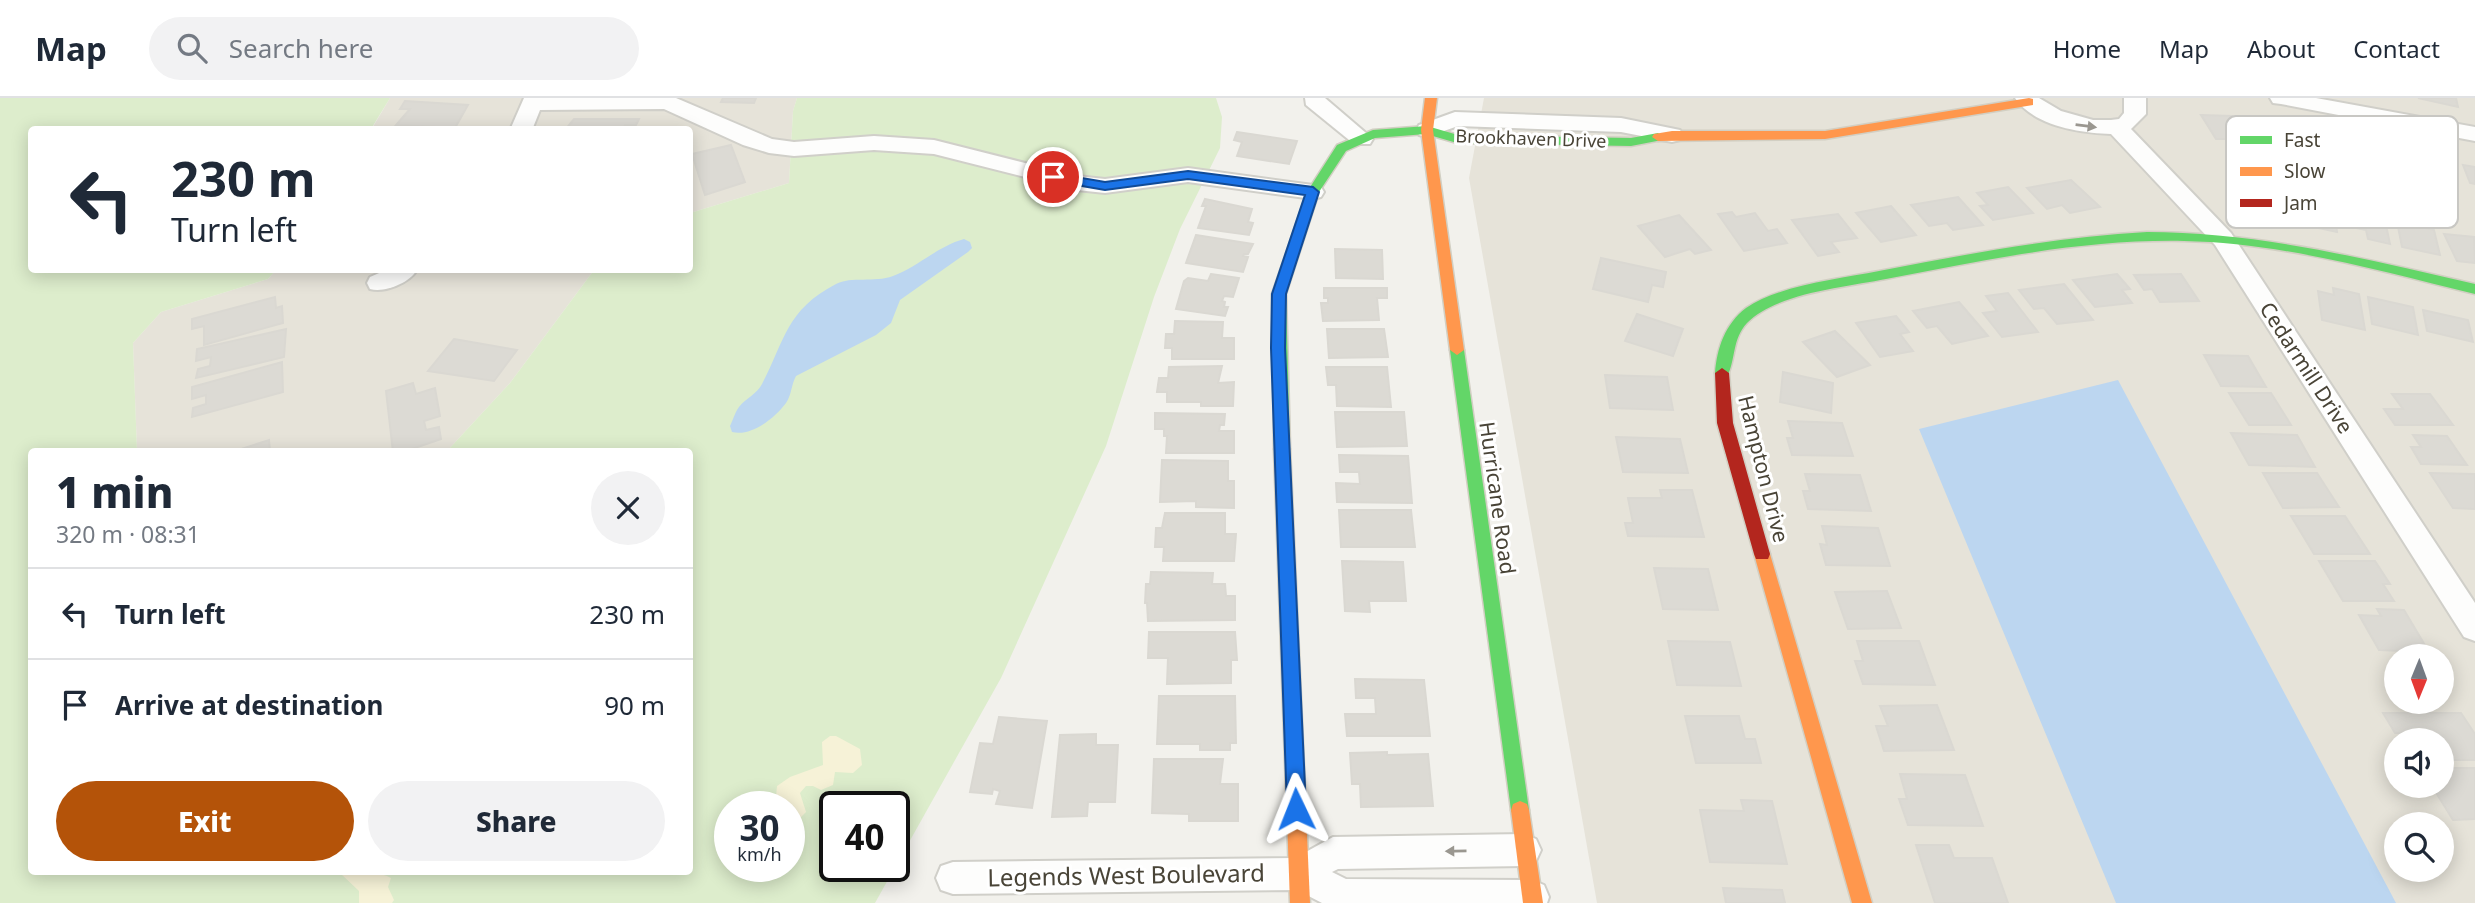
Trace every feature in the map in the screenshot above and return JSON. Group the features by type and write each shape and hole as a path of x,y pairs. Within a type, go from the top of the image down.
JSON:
{"street":[{"name":"Hurricane Road","path":"1431,98 1427,130 1532,900"},
{"path":"2028,100 2049,115 2075,125 2094,127 2116,126 2134,116 2138,107 2135,98"},
{"path":"2281,98 2378,116"},
{"path":"524,126 534,101 668,100 751,140 794,149 874,144 934,147 1077,183 1105,186 1188,175 1313,192"},
{"path":"1314,100 1362,139"},
{"name":"Brookhaven Drive","path":"1427,130 1455,118 1621,125 1672,135 1825,135 2028,100"},
{"name":"Cedarmill Drive","path":"2116,126 2223,239 2475,628"},
{"path":"1299,889 1278,348 1279,294 1313,192 1341,148 1373,134 1398,130 1427,130"},
{"name":"Hampton Drive","path":"1862,903 1726,423 1721,370 1736,323 1752,310 1785,296 2069,241 2138,238 2223,239 2281,246 2475,289"},
{"path":"379,283 399,273"},
{"path":"1299,889 1333,853 1524,850"},
{"name":"Legends West Boulevard","path":"953,878 1299,889 1344,896 1532,900"}],"shaded area":[{"path":"390,98 797,98 793,111 789,183 693,212 693,126 373,126"},
{"path":"1484,98 2475,98 2475,903 1597,903 1469,178"},
{"path":"273,273 592,273 510,383 450,448 137,448 133,343 161,312 268,279"}],"green space":[{"path":"0,98 390,98 373,126 28,126 28,273 273,273 268,279 161,312 133,343 137,448 28,448 28,875 693,875 693,448 450,448 510,383 592,273 693,273 693,212 789,183 793,111 797,98 1216,98 1222,117 1220,148 1180,229 1154,297 1106,446 1001,678 910,840 910,791 819,791 819,882 887,882 875,903 0,903"}],"sand":[{"path":"830,736 836,736 860,749 862,765 853,773 835,772 833,785 821,790 806,786 802,791 777,791 777,786 790,777 823,765 822,742"},
{"path":"342,875 385,875 391,878 388,887 394,900 392,903 359,903 359,891"}],"water":[{"path":"964,239 970,242 972,248 900,300 891,323 876,335 796,376 786,403 762,425 747,432 732,432 730,426 738,409 760,387 789,327 807,304 819,294 849,280 893,276"},
{"path":"2118,380 2396,903 2116,903 1919,429"}],"building":[{"path":"723,98 756,98 754,103 721,102"},
{"path":"2418,98 2456,98 2458,107"},
{"path":"405,101 468,105 456,126 396,125 410,109 400,109"},
{"path":"2201,115 2232,116 2226,116 2226,139 2216,139"},
{"path":"574,119 639,119 636,125 568,126"},
{"path":"1237,132 1297,141 1289,164 1237,156 1242,142 1234,140"},
{"path":"731,145 745,182 705,195 693,154"},
{"path":"2463,165 2475,167 2475,184 2470,183"},
{"path":"2071,180 2100,207 2070,213 2062,205 2047,209 2027,188"},
{"path":"2008,187 2033,213 1993,220 1980,206 1988,205 1977,193"},
{"path":"1958,197 1983,225 1953,230 1947,223 1929,226 1911,205"},
{"path":"1205,199 1252,209 1248,222 1253,223 1249,235 1198,228 1206,206 1202,206"},
{"path":"1891,206 1916,235 1881,242 1856,213"},
{"path":"1732,212 1736,217 1755,213 1768,231 1777,229 1787,243 1744,251 1718,214"},
{"path":"1838,214 1857,238 1831,242 1839,252 1818,256 1792,220"},
{"path":"1679,215 1711,250 1695,254 1690,249 1665,257 1638,226"},
{"path":"2318,228 2336,228 2337,232"},
{"path":"2356,228 2387,228 2390,244 2368,239 2366,230"},
{"path":"2398,228 2425,228 2434,230 2440,255 2402,247"},
{"path":"2444,234 2474,237 2475,263 2457,261"},
{"path":"1196,235 1253,244 1248,254 1243,256 1248,257 1243,272 1186,263"},
{"path":"1335,249 1382,250 1383,279 1336,278"},
{"path":"1601,258 1666,272 1663,287 1652,285 1648,302 1593,289"},
{"path":"1211,274 1239,278 1233,297 1224,296 1222,301 1225,302 1224,307 1228,307 1225,316 1176,309 1184,281 1188,278 1208,281"},
{"path":"2117,274 2130,289 2122,290 2132,303 2095,307 2073,280"},
{"path":"2181,274 2199,301 2160,302 2152,289 2144,290 2134,275"},
{"path":"2064,284 2093,320 2057,324 2044,308 2034,309 2019,290"},
{"path":"1324,288 1387,288 1387,298 1377,298 1379,320 1323,321 1321,303 1328,303 1328,298 1324,298"},
{"path":"2333,288 2359,294 2365,330 2322,320 2318,291 2334,295"},
{"path":"2008,293 2038,332 2002,337 1983,313 1997,311 1986,296"},
{"path":"275,297 276,308 282,306 283,323 204,345 204,326 192,329 192,319"},
{"path":"2368,297 2413,307 2418,335 2372,324"},
{"path":"1959,302 1988,336 1952,344 1937,326 1927,328 1913,311"},
{"path":"2423,310 2468,320 2473,342 2427,331"},
{"path":"1637,314 1683,329 1673,356 1625,341"},
{"path":"1896,316 1909,332 1900,334 1913,351 1880,357 1856,323"},
{"path":"1175,321 1223,322 1222,338 1234,338 1234,359 1172,359 1172,348 1165,348 1166,334 1174,334"},
{"path":"286,329 284,357 196,378 198,369 210,366 211,357 196,361 197,349"},
{"path":"1327,329 1384,329 1388,357 1329,358"},
{"path":"1835,331 1870,365 1837,377 1803,342"},
{"path":"454,339 517,350 494,381 428,371"},
{"path":"2204,355 2248,356 2266,387 2221,386"},
{"path":"282,362 283,392 192,417 193,408 206,404 206,395 192,399 192,387"},
{"path":"1222,366 1218,383 1234,382 1233,406 1167,402 1167,392 1157,392 1159,378 1168,378 1169,367"},
{"path":"1326,367 1387,367 1391,407 1337,406 1336,385 1328,385"},
{"path":"1783,372 1833,383 1831,413 1780,402"},
{"path":"1605,375 1667,377 1673,410 1610,408"},
{"path":"413,383 416,394 435,388 440,416 424,421 426,430 439,427 441,439 415,448 393,448 386,391"},
{"path":"2229,393 2271,393 2291,425 2249,425"},
{"path":"2392,394 2430,394 2453,425 2395,425 2384,409 2403,409"},
{"path":"1335,412 1404,412 1407,446 1337,447"},
{"path":"1155,413 1225,414 1224,425 1220,425 1219,431 1234,431 1234,453 1166,453 1167,436 1164,436 1164,429 1155,429"},
{"path":"1788,421 1842,423 1853,456 1792,455 1787,438 1793,438"},
{"path":"2231,433 2297,435 2315,467 2249,465"},
{"path":"2413,435 2447,436 2467,465 2421,464 2411,447 2421,447"},
{"path":"1616,437 1680,439 1688,473 1623,472"},
{"path":"269,440 270,448 244,448"},
{"path":"1339,455 1408,456 1412,503 1337,502 1336,483 1360,484 1359,472 1340,472"},
{"path":"1162,460 1228,461 1228,481 1234,481 1234,508 1196,507 1196,501 1160,502"},
{"path":"2263,473 2317,473 2339,507 2283,508"},
{"path":"2430,473 2475,474 2475,509 2453,508"},
{"path":"1805,474 1860,475 1871,511 1808,509 1803,491 1810,491"},
{"path":"1660,490 1692,490 1704,537 1628,536 1625,523 1633,523 1628,498 1662,498"},
{"path":"1339,510 1411,510 1415,547 1341,547"},
{"path":"1165,513 1225,513 1225,534 1236,534 1234,561 1163,561 1164,547 1155,547 1156,528 1162,528"},
{"path":"2291,516 2345,516 2370,554 2314,554"},
{"path":"1822,526 1878,528 1890,566 1826,565 1820,544 1827,545"},
{"path":"1342,561 1403,562 1406,601 1369,601 1370,612 1345,611"},
{"path":"2319,561 2375,561 2390,584 2383,584 2394,601 2343,601"},
{"path":"1654,568 1708,569 1718,610 1663,609"},
{"path":"1151,572 1213,573 1212,584 1225,584 1226,596 1235,596 1235,620 1148,621 1146,584 1150,584"},
{"path":"1887,591 1901,628 1848,629 1835,592"},
{"path":"2377,609 2404,610 2424,644 2384,644 2384,650 2379,650 2359,615 2381,616"},
{"path":"1149,632 1235,632 1237,660 1231,660 1231,683 1167,684 1168,658 1148,658"},
{"path":"1668,641 1730,642 1741,686 1677,685"},
{"path":"1857,641 1919,641 1935,685 1863,684 1855,661 1863,661"},
{"path":"1355,679 1424,680 1430,736 1347,736 1345,714 1376,714 1375,698 1356,698"},
{"path":"1159,696 1235,696 1236,743 1230,743 1230,750 1200,750 1200,744 1157,744"},
{"path":"1937,705 1954,750 1884,751 1876,726 1888,726 1880,706"},
{"path":"2383,713 2461,713 2475,734 2475,760 2454,760 2454,728 2392,728"},
{"path":"1685,716 1739,716 1745,739 1755,739 1761,763 1696,763"},
{"path":"999,717 1047,721 1032,808 996,804 1000,791 993,789 992,794 970,792 980,743 993,744"},
{"path":"1096,734 1096,745 1118,745 1115,802 1088,802 1087,816 1052,817 1060,735"},
{"path":"1387,752 1387,755 1428,754 1433,806 1361,807 1360,784 1352,784 1350,753"},
{"path":"1154,759 1223,759 1220,784 1238,784 1238,821 1189,821 1189,814 1152,813"},
{"path":"2454,768 2475,768 2475,819 2454,820 2454,812 2448,812 2439,798 2454,798"},
{"path":"1900,774 1965,775 1983,826 1908,825 1899,799 1907,799"},
{"path":"1741,800 1772,801 1787,864 1710,862 1700,810 1744,811"},
{"path":"1916,845 1949,845 1954,858 1992,858 2008,903 1935,903"},
{"path":"1723,888 1782,890 1785,903 1726,903"}],"traffic: fast":[{"path":"1282,449 1279,294 1313,192 1341,148 1373,134 1427,130 1457,139 1631,142 1658,137"},
{"path":"1722,373 1726,348 1735,328 1750,313 1772,301 1841,283 1989,254 2068,242 2147,237 2226,239 2320,253 2475,289"},
{"path":"1457,350 1520,810"}],"traffic: slow":[{"path":"1431,98 1427,130 1457,350"},
{"path":"1658,137 1825,135 2029,102"},
{"path":"1282,449 1300,903"},
{"path":"1762,554 1862,903"},
{"path":"1520,810 1533,903"}],"traffic: jam":[{"path":"1722,373 1725,423 1762,554"}],"route":[{"path":"1053,177 1105,186 1188,175 1313,192 1279,294 1278,348 1296,809"}]}
